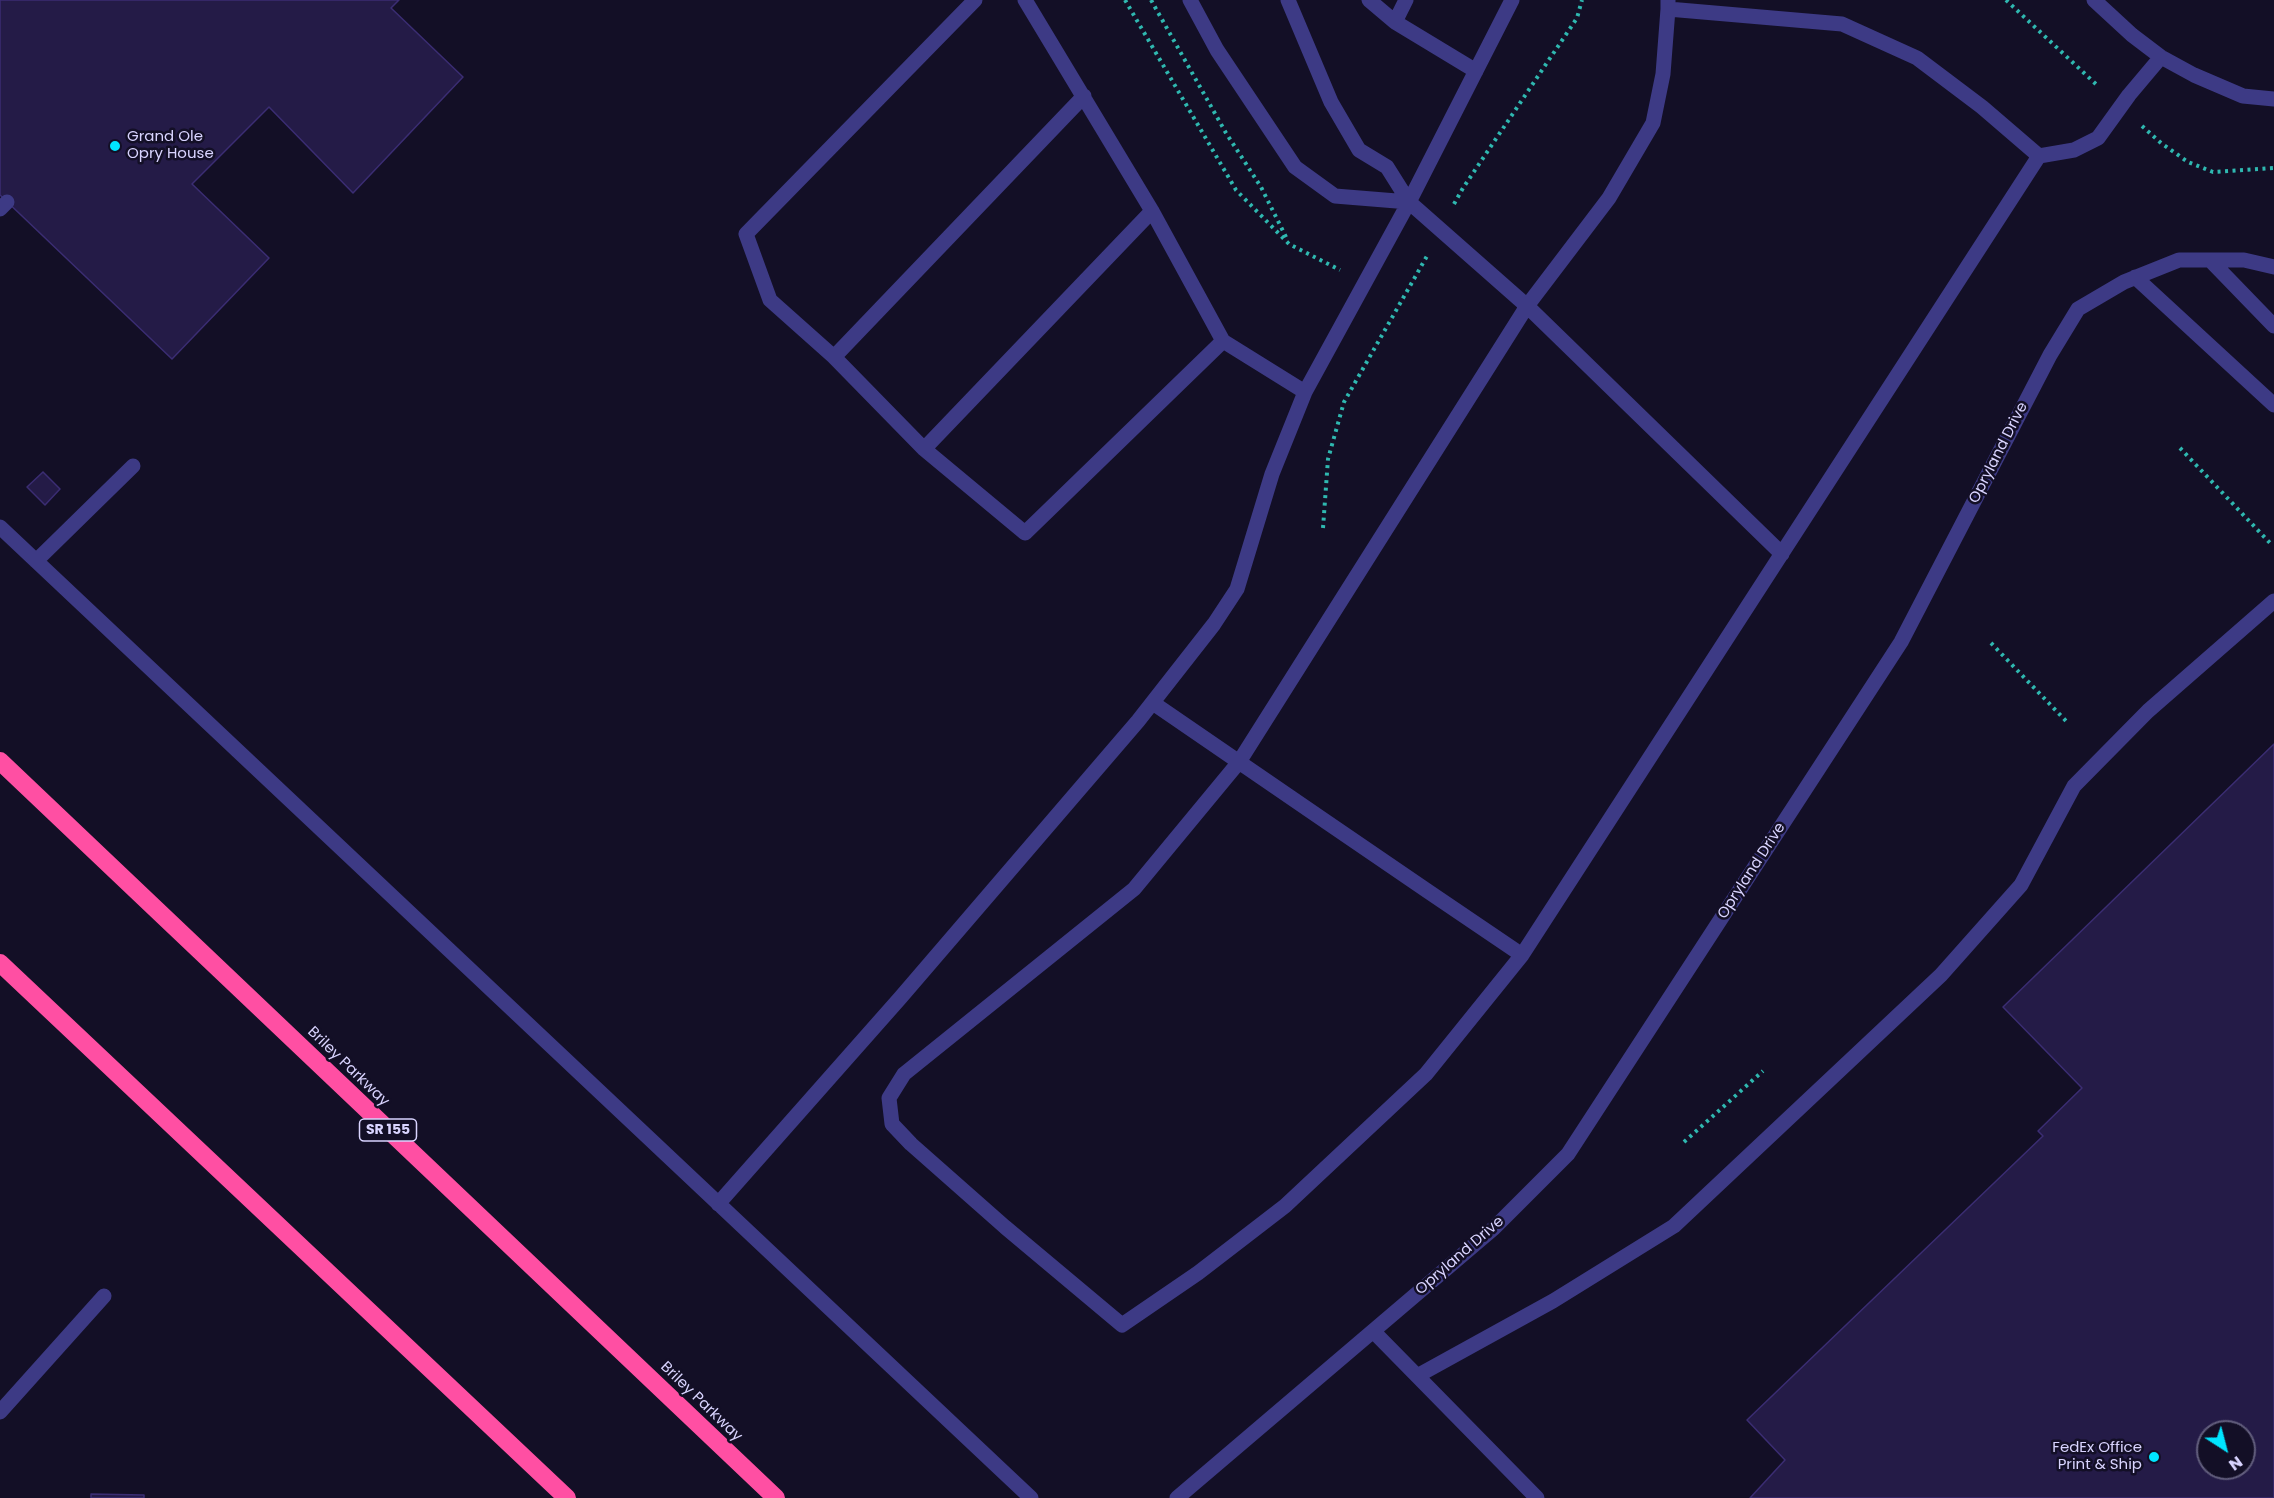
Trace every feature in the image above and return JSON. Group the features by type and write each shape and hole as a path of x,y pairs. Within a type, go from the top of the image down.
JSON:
{"highway":[{"name":"Briley Parkway","path":"0,762 776,1498"},
{"path":"0,963 567,1498"}],"street":[{"path":"975,0 746,234 770,300 834,357 924,449 1025,532 1223,341"},
{"path":"1025,0 1152,211 1223,341 1305,392"},
{"path":"1190,0 1217,50 1295,167 1335,196 1409,202"},
{"path":"1288,0 1331,102 1359,150 1387,167 1409,202 1527,306 1782,554"},
{"path":"1369,0 1395,22 1476,71"},
{"path":"1395,22 1406,0"},
{"path":"718,1204 901,997 1153,703 1214,624 1237,589 1272,474 1305,392 1409,202 1512,0"},
{"path":"2094,0 2132,35 2161,57 2194,75 2243,96 2274,99"},
{"path":"2039,156 1982,107 1917,58 1842,24 1668,4 1663,74 1653,123 1609,198 1527,306 1239,762 1134,889 904,1074 889,1098 892,1124 911,1144 1005,1227 1122,1325 1198,1273 1285,1206 1426,1074 1522,955 2039,156 2074,150 2098,138 2161,57"},
{"path":"834,357 1084,96"},
{"path":"924,449 1152,211"},
{"name":"Opryland Drive","path":"1177,1498 1494,1228 1568,1154 1901,642 2050,355 2078,309 2135,277 2179,260 2244,260 2274,267"},
{"path":"2211,261 2274,326"},
{"path":"2135,277 2274,405"},
{"path":"36,561 133,466"},
{"path":"0,527 1030,1498"},
{"path":"1417,1376 1553,1301 1674,1226 1941,975 2021,885 2074,786 2148,711 2274,601"},
{"path":"1153,703 1522,955"},
{"path":"0,1412 104,1296"},
{"path":"1373,1331 1537,1498"}],"path":[{"path":"1125,0 1236,190 1289,244 1400,303"},
{"path":"1150,0 1226,133 1261,187 1289,244"},
{"path":"2180,448 2270,543"},
{"path":"1991,643 2067,722"},
{"path":"1684,1142 1762,1071"}],"building":[{"name":"Grand Ole Opry House","path":"0,0 399,0 391,8 463,77 353,193 269,107 192,184 269,258 172,359 0,195"},
{"path":"43,472 60,489 45,505 27,487"},
{"path":"2274,744 2274,1498 1750,1498 1785,1460 1747,1420 2043,1136 2038,1131 2082,1088 2003,1007"},
{"path":"91,1494 144,1495 144,1498 91,1498"}],"place":[{"name":"Grand Ole Opry House","path":"115,146"},
{"name":"FedEx Office Print & Ship","path":"2154,1457"}]}
